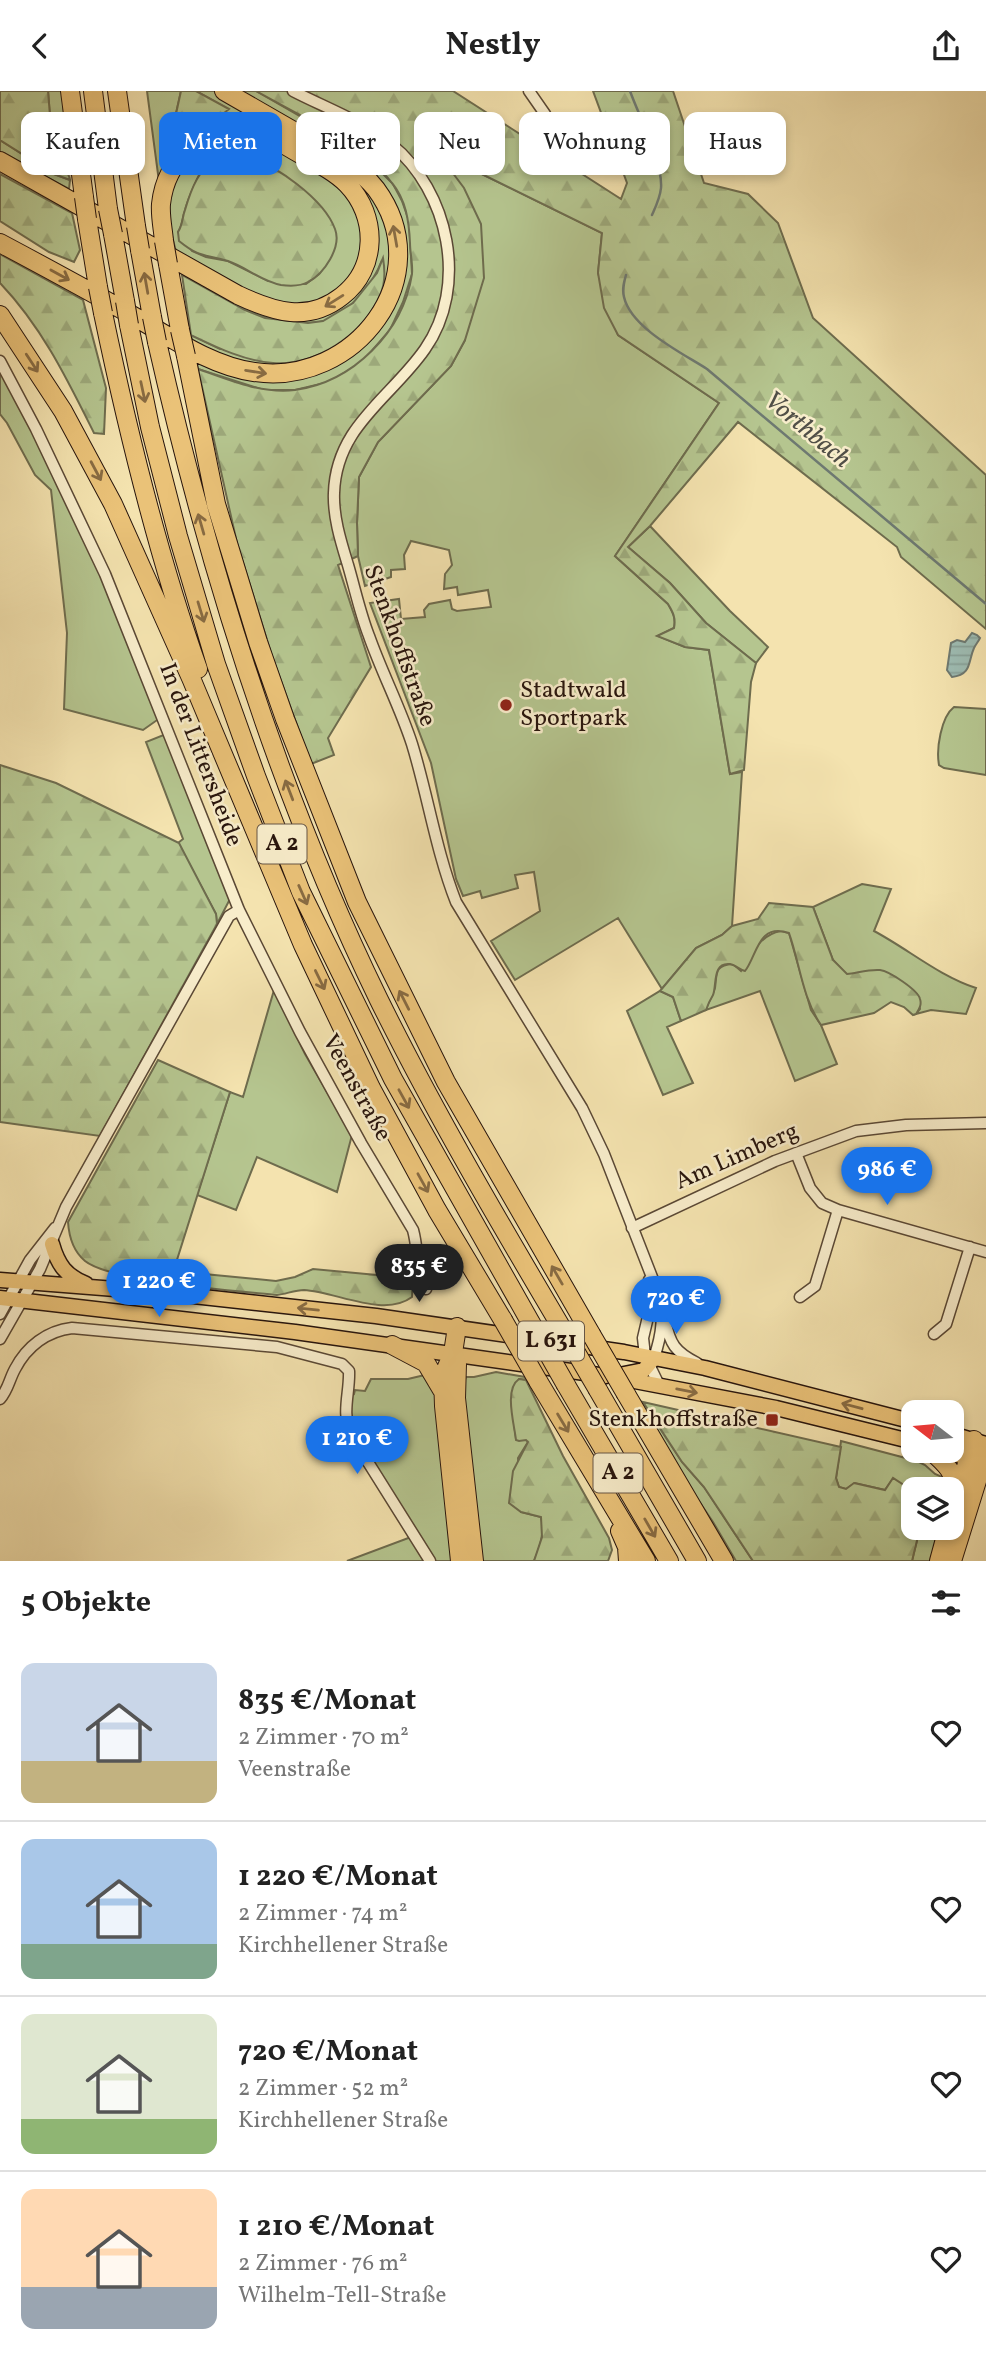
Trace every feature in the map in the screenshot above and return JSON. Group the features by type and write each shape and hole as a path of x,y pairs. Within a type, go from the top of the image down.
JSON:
{"highway":[{"path":"70,91 77,198 87,219 103,313 135,457 196,663 272,873"},
{"name":"A 2","path":"93,91 108,209 129,325 153,439 178,536 216,664 301,892 393,1079 669,1561"},
{"name":"A 2","path":"117,91 152,317 191,489 243,660 326,882 379,999 498,1221 563,1330 613,1382 697,1561"},
{"path":"0,243 192,349 231,367 253,372 292,374 325,364 344,353 360,341 372,326 392,289 397,271 398,250 391,215 374,187 353,167 324,147 224,91"},
{"path":"0,161 77,198 238,295 260,306 288,313 320,309 347,292 364,270 371,238 364,209 346,183 330,170 276,140 250,132 235,131 207,137 194,144 167,178 161,201 164,241 168,264 180,330 216,504 258,642 305,769 357,902 400,992 446,1082 591,1334 613,1382 724,1561"},
{"path":"0,315 63,411 113,504 191,678 303,945 371,1088 437,1210 646,1561"},
{"path":"243,660 305,769"},
{"path":"457,1327 453,1353 444,1369 443,1394 460,1561"},
{"path":"392,1345 426,1363 443,1394"},
{"path":"453,1353 457,1364 457,1408 474,1561"},
{"path":"964,1486 980,1453"},
{"path":"952,1561 980,1453"},
{"path":"943,1463 954,1477"},
{"path":"589,1465 627,1547 628,1561"},
{"path":"939,1561 945,1540"}],"main road":[{"name":"L 631","path":"52,1244 57,1260 67,1274 94,1287"},
{"name":"L 631","path":"0,1280 376,1316 624,1352 649,1360 705,1368 901,1419"},
{"name":"L 631","path":"10,1300 111,1309 392,1345 453,1353 613,1382 659,1385 799,1413 901,1439"},
{"path":"613,1382 639,1372 649,1360"},
{"path":"964,1442 980,1453"}],"street":[{"name":"Stenkhoffstraße","path":"293,91 362,125 390,144 419,174 442,217 449,265 444,309 438,328 425,349 350,436 335,475 335,516 368,635 411,742 445,875 456,902 582,1108 604,1154 662,1306 660,1337 649,1360"},
{"path":"529,91 544,112"},
{"name":"In der Littersheide","path":"0,361 36,429 105,574 239,910"},
{"path":"25,1282 43,1242 57,1226 229,916 239,910"},
{"name":"Veenstraße","path":"239,910 300,1032 413,1230 418,1274 426,1289"},
{"name":"Am Limberg","path":"632,1228 796,1153 856,1131 906,1125 986,1122"},
{"path":"796,1153 810,1188 822,1203 838,1210 986,1252"},
{"path":"800,1297 815,1286 838,1210"},
{"path":"0,1314 52,1244 57,1226"},
{"path":"934,1334 946,1324 970,1247"},
{"name":"Stenkhoffstraße","path":"649,1274 651,1304 644,1332 649,1360 659,1385"},
{"path":"0,1339 10,1300"},
{"path":"662,1306 669,1336 675,1348 705,1368"},
{"path":"0,1399 7,1392 14,1370 27,1351 44,1336 72,1328 290,1349 342,1364 349,1371 345,1405 347,1427 430,1561"},
{"path":"624,1352 644,1332"}],"green space":[{"path":"0,91 48,91 50,112 21,112 21,153 0,140"},
{"path":"48,91 62,91 64,112 50,112"},
{"path":"147,91 181,91 176,112 159,112 159,175 200,175 178,232 192,251 228,261 268,281 306,284 319,274 329,260 214,175 282,175 282,112 225,112 228,109 196,91 256,91 296,114 296,175 384,175 393,184 409,221 412,274 390,330 362,362 329,382 295,390 264,390 198,369 191,335 220,349 368,314 382,260 373,279 351,305 334,317 311,323 264,317 233,304 182,275 160,189"},
{"path":"181,91 196,91 229,109 225,112 176,112"},
{"path":"256,91 453,91 486,112 414,112 414,175 454,175 464,188 481,224 484,278 465,340 451,366 378,442 359,477 358,556 338,565 371,667 328,738 334,755 311,764 271,653 237,543 198,369 245,385 282,391 316,385 336,377 372,351 386,334 407,295 412,262 404,204 385,175 400,175 400,112 296,113"},
{"path":"593,91 673,91 684,124 684,175 701,175 704,183 748,194 778,223 813,318 986,475 986,629 901,557 897,547 738,422 650,526 628,547 670,583 706,623 756,663 751,682 744,770 730,774 709,650 685,647 657,636 674,628 674,618 668,604 615,556 719,403 618,335 604,308 598,273 602,233 484,175 505,175 505,124 519,133 519,175 584,175 621,199 627,183 624,175 670,175 670,112 601,112"},
{"path":"0,140 21,153 21,164 0,153"},
{"path":"0,174 72,213 80,250 74,262 49,252 0,221"},
{"path":"282,174 310,195 329,218 337,236 334,252 320,273 298,285 274,283 228,261 197,253 179,241 178,232 200,175"},
{"path":"42,175 57,175 70,180 69,189"},
{"path":"439,175 484,175 602,233 598,273 618,335 719,403 615,556 670,607 674,628 658,636 685,647 709,650 730,774 742,772 732,926 722,935 696,948 662,989 618,918 515,980 491,941 540,911 534,872 515,875 518,888 482,898 480,891 463,896 456,879 431,763 370,603 399,599 401,619 425,617 424,610 429,604 450,600 452,609 457,611 491,607 488,590 458,595 457,587 444,589 445,574 452,565 449,550 411,541 404,555 405,569 391,570 391,577 365,586 358,556 359,477 378,442 451,366 465,340"},
{"path":"0,254 83,300 106,388 104,434 94,433 41,336 29,317 0,283"},
{"path":"383,258 383,286 372,310 350,335 321,353 289,363 262,362 230,353 191,335 182,275 265,318 308,323 323,321 353,303 377,273"},
{"path":"0,367 76,516 160,718 143,730 64,709 67,633 51,490 35,475 0,414"},
{"path":"650,526 768,647 756,663 706,623 670,583 628,547"},
{"path":"954,707 986,709 986,775 939,765 940,734"},
{"path":"166,734 230,899 217,924 216,914 178,843 183,839 146,742"},
{"path":"0,765 56,783 179,843 216,914 217,924 100,1136 0,1122"},
{"path":"862,884 891,889 874,931 936,969 976,988 966,1014 931,1010 916,1014 920,1009 917,994 892,975 871,971 847,975 833,960 813,907"},
{"path":"769,903 813,907 833,960 847,974 880,970 896,977 918,995 921,1003 916,1014 913,1015 904,1007 891,1002 874,1013 821,1025 805,992 789,933 779,931 765,936 745,971 730,964 720,967 706,1010 681,1021 673,997 660,991 696,948 722,935 732,926 758,919"},
{"path":"781,931 789,933 811,1010 821,1025 837,1064 795,1081 760,991 706,1010 719,968 733,964 741,971 762,941"},
{"path":"274,990 305,1054 352,1135 337,1192 257,1157 236,1210 197,1195 230,1092 243,1097"},
{"path":"660,991 673,997 681,1021 667,1027 693,1083 663,1095 627,1011"},
{"path":"158,1060 230,1092 176,1263 204,1274 276,1281 313,1269 377,1275 413,1275 412,1297 401,1303 374,1305 304,1290 277,1295 206,1288 120,1275 85,1261 72,1243 68,1222"},
{"path":"496,1372 525,1377 526,1380 519,1379 511,1400 516,1439 528,1442 518,1458 521,1512 541,1517 542,1523 541,1539 534,1561 480,1561 463,1385 466,1377"},
{"path":"429,1374 436,1398 455,1561 435,1561 351,1426 350,1393 354,1394 355,1390 365,1391 371,1379 408,1379"},
{"path":"519,1379 526,1380 563,1456 609,1538 612,1550 608,1561 534,1561 542,1537 541,1517 521,1512 509,1503 513,1471 528,1442 516,1440 512,1416 512,1390"},
{"path":"643,1402 841,1447 836,1478 839,1487 846,1489 854,1483 885,1490 893,1478 901,1483 901,1540 917,1540 912,1561 753,1561 704,1487 682,1462"},
{"path":"648,1417 659,1427 682,1462 704,1487 753,1561 736,1561"},
{"path":"841,1441 901,1457 901,1463 921,1463 942,1477 901,1477 901,1485 892,1480 885,1490 855,1483 846,1489 839,1487 836,1478"},
{"path":"411,1537 424,1561 347,1561"},
{"path":"917,1540 940,1540 934,1561 912,1561"}],"water":[{"path":"972,633 980,638 968,667 963,673 952,677 947,670 951,643 957,640 965,642"}],"waterway":[{"name":"Vorthbach","path":"630,91 661,178 660,195 652,215"},
{"name":"Vorthbach","path":"626,275 624,297 636,319 659,339 707,369 986,604"}],"place":[{"name":"Stadtwald Sportpark","path":"506,705"},
{"name":"Stenkhoffstraße","path":"772,1420"}]}
